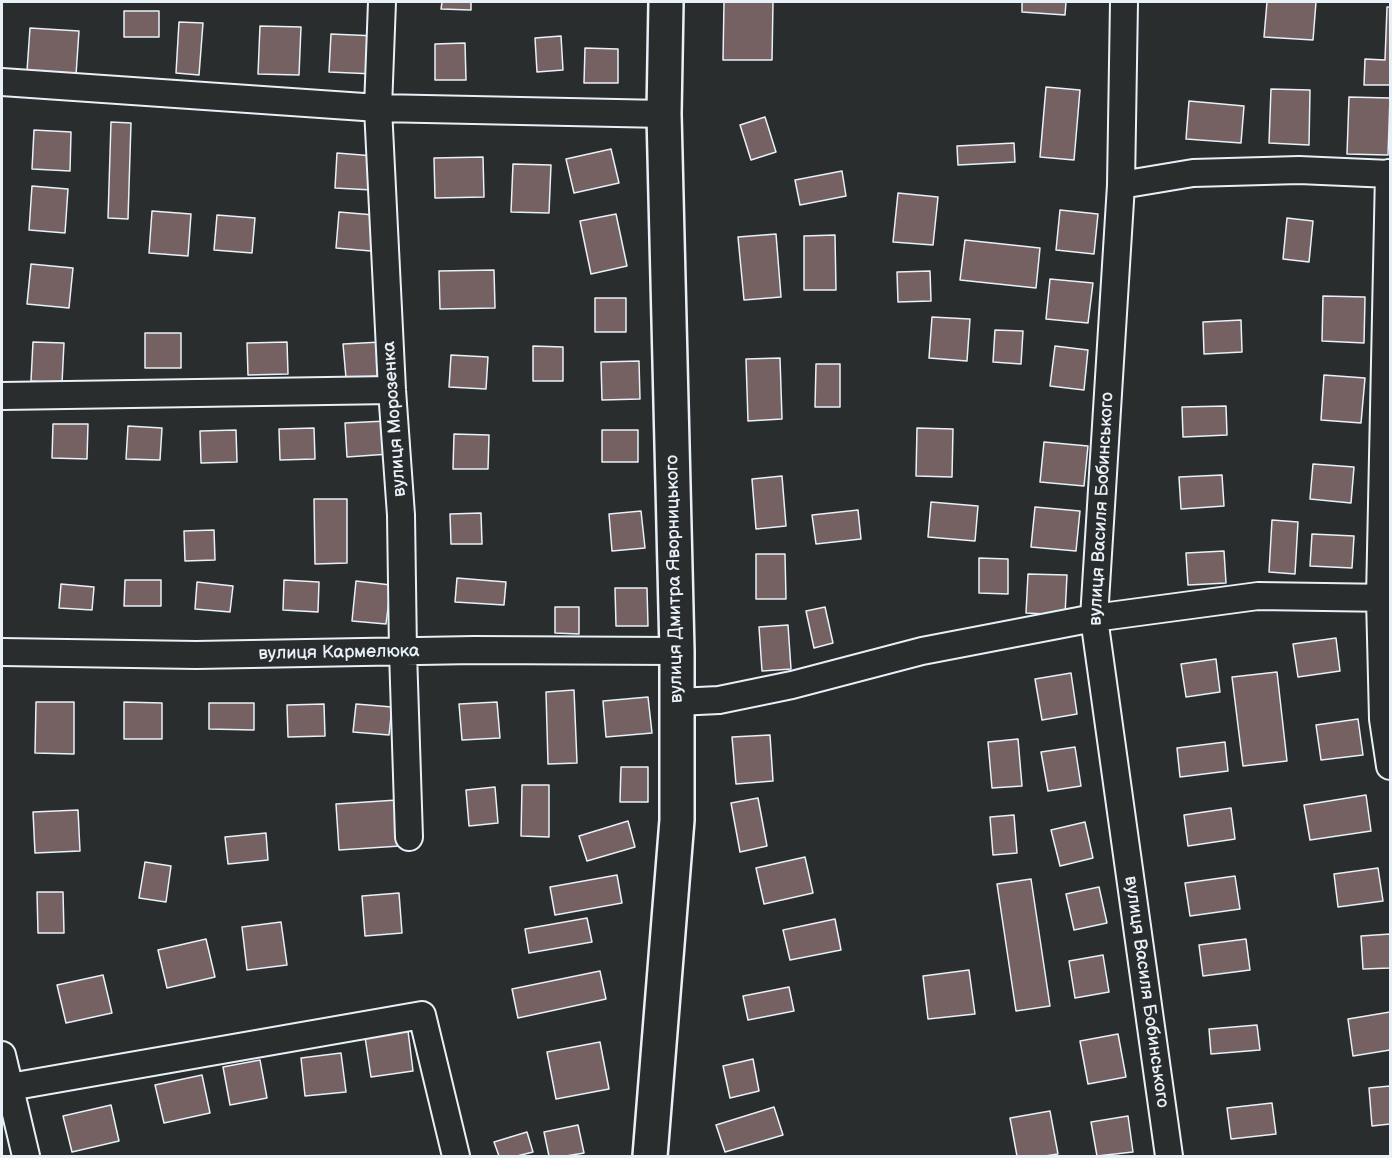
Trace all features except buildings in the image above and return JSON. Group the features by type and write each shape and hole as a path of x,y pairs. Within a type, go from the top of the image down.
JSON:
{"street":[{"name":"вулиця Морозенка","path":"382,2 378,108 392,390 401,515 403,652 410,837"},
{"name":"вулиця Дмитра Яворницького","path":"650,1156 677,820 677,651 664,114 666,2"},
{"name":"вулиця Василя Бобинського","path":"1124,2 1120,185 1094,618 1169,1156"},
{"path":"2,82 378,108 664,114"},
{"path":"1120,185 1193,173 1299,170 1390,173 1383,719 1390,766"},
{"path":"2,396 392,390"},
{"path":"677,702 719,700 760,692 922,651 1094,618 1258,596 1385,598"},
{"name":"вулиця Кармелюка","path":"2,652 196,655 677,651"},
{"path":"10,1087 422,1015 456,1156"},
{"path":"2,1055 26,1156"}]}
